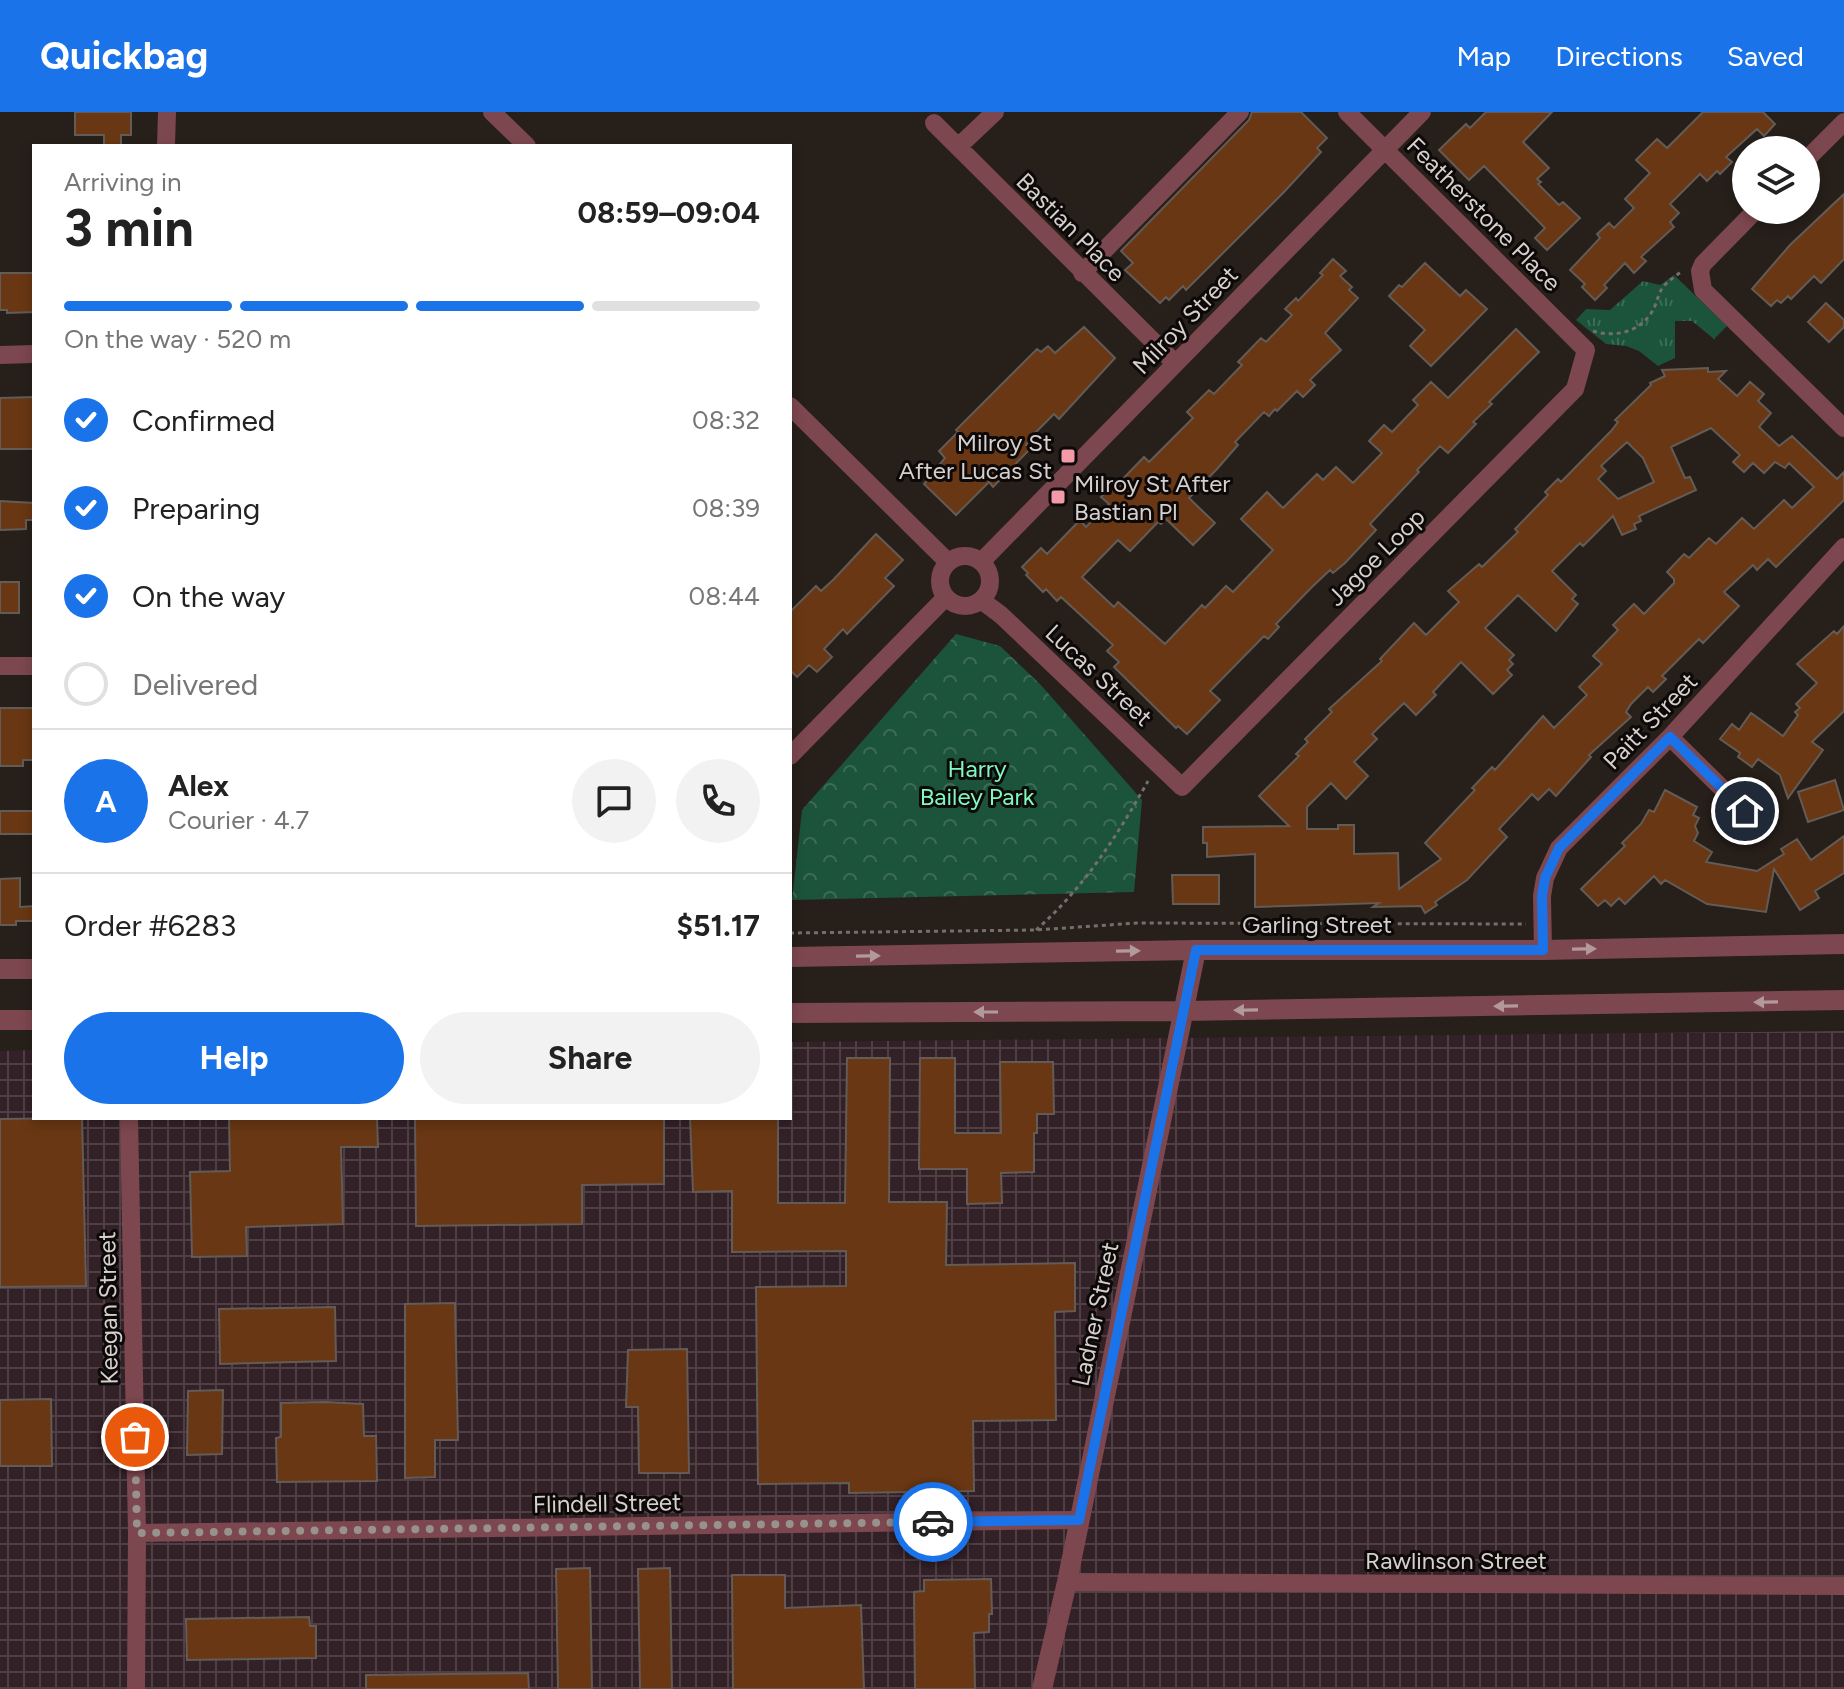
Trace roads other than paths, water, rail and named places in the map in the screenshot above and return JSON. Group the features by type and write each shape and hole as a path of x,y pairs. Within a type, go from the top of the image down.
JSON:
{"street":[{"path":"166,144 167,112"},
{"path":"492,112 525,144"},
{"path":"958,147 995,112"},
{"path":"1082,273 1240,112"},
{"name":"Featherstone Place","path":"1347,112 1586,350"},
{"name":"Milroy Street","path":"982,561 1422,112"},
{"path":"1820,146 1844,122"},
{"name":"Bastian Place","path":"934,123 1175,363"},
{"path":"1740,224 1695,264 1700,271 1703,290 1844,428"},
{"name":"Jagoe Loop","path":"1182,787 1575,389 1586,350"},
{"path":"0,355 32,354"},
{"path":"792,408 948,562"},
{"name":"Paitt Street","path":"1543,950 1542,896 1545,878 1559,848 1670,737 1844,547"},
{"path":"961,556 976,557 982,561 991,581 986,595 966,606 946,597 940,579 948,562 961,556"},
{"path":"792,754 946,597"},
{"name":"Lucas Street","path":"981,600 1001,615 1182,787"},
{"path":"0,666 32,666"},
{"path":"1670,737 1745,811"},
{"name":"Garling Street","path":"792,957 1844,944"},
{"name":"Ladner Street","path":"1042,1689 1067,1582 1196,950"},
{"path":"0,969 32,969"},
{"path":"792,1013 1184,1011 1844,1000"},
{"path":"0,1020 32,1020"},
{"name":"Keegan Street","path":"129,1120 137,1533 136,1689"},
{"name":"Flindell Street","path":"137,1533 1079,1520"},
{"name":"Rawlinson Street","path":"1067,1582 1844,1586"}],"place":[{"name":"Milroy St After Lucas St","path":"1068,456"},
{"name":"Milroy St After Bastian Pl","path":"1058,497"}],"park label":[{"name":"Harry Bailey Park","path":"977,782"}]}
